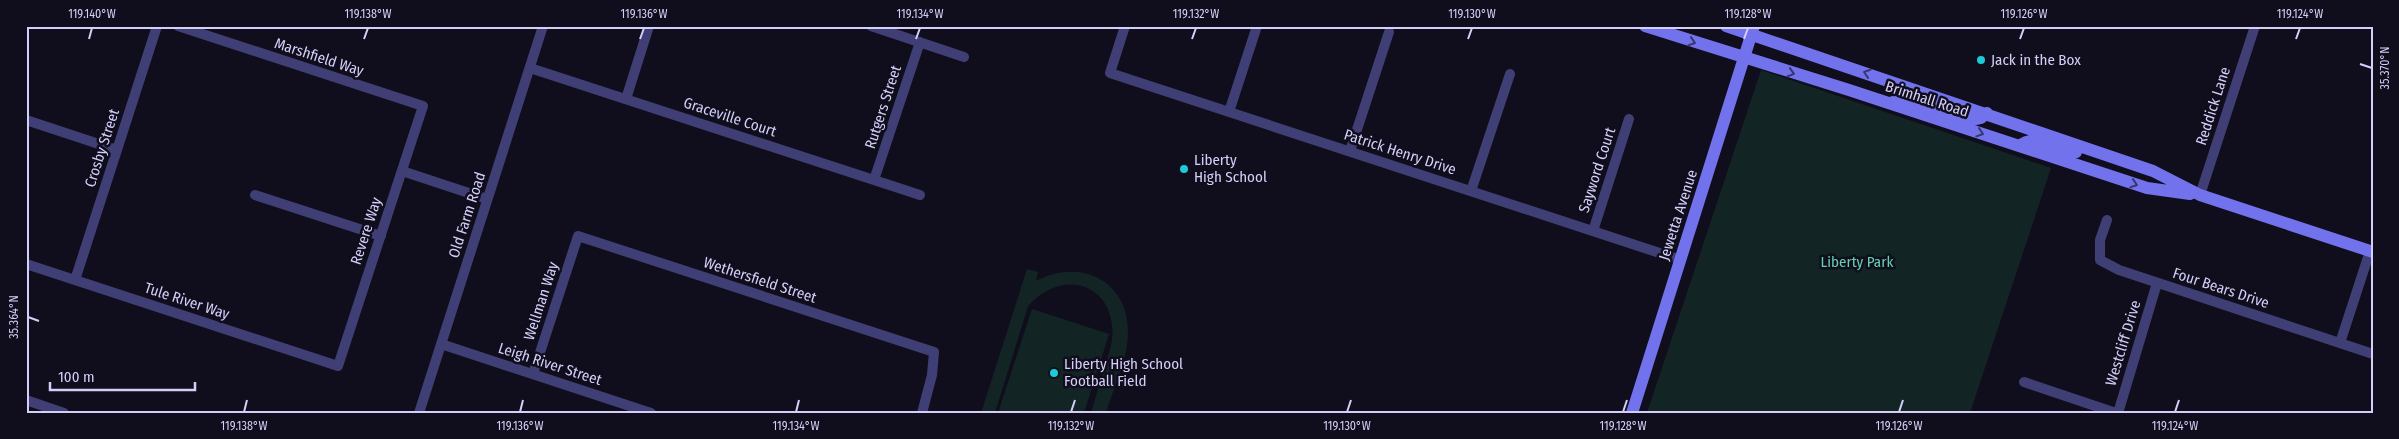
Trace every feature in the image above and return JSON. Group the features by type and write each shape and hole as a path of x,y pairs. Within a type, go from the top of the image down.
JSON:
{"street":[{"name":"Crosby Street","path":"75,280 158,26"},
{"name":"Marshfield Way","path":"178,26 423,106"},
{"name":"Old Farm Road","path":"419,413 543,26"},
{"path":"626,99 649,26"},
{"path":"871,26 964,57"},
{"name":"Patrick Henry Drive","path":"1125,26 1110,73 1681,260"},
{"path":"1229,112 1257,26"},
{"name":"Brimhall Road","path":"1646,26 2147,188 2200,195"},
{"name":"Brimhall Road","path":"1726,26 1752,30 2153,171 2200,195 2372,252"},
{"name":"Reddick Lane","path":"2200,195 2255,26"},
{"name":"Jewetta Avenue","path":"1632,413 1745,59 1752,30"},
{"path":"1350,151 1389,32"},
{"name":"Rutgers Street","path":"874,180 920,42"},
{"name":"Graceville Court","path":"530,68 920,195"},
{"path":"1471,191 1510,74"},
{"path":"1888,103 1912,101 1972,120 1981,118 1987,113"},
{"name":"Revere Way","path":"338,366 423,106"},
{"name":"Sayword Court","path":"1593,231 1630,118"},
{"path":"26,120 117,150"},
{"path":"2020,146 2024,142 2034,140 2093,158 2110,156"},
{"path":"402,171 487,199"},
{"path":"255,195 381,236"},
{"name":"Four Bears Drive","path":"2107,220 2100,240 2100,260 2120,270 2157,283 2373,354"},
{"name":"Wethersfield Street","path":"578,236 934,352 932,375 922,413"},
{"name":"Wellman Way","path":"533,374 578,236"},
{"path":"2340,343 2372,252"},
{"name":"Tule River Way","path":"26,264 338,366"},
{"name":"Westcliff Drive","path":"2117,413 2157,283"},
{"name":"Leigh River Street","path":"441,344 651,413"},
{"path":"2024,382 2117,413"},
{"path":"26,400 64,413"}],"green space":[{"name":"Liberty Park","path":"1761,70 2051,168 1970,413 1647,413"},
{"path":"1027,269 1038,272 1036,281 1052,274 1084,273 1098,278 1120,298 1126,314 1128,332 1126,352 1106,413 1091,413 1111,346 1112,326 1108,310 1100,297 1088,288 1074,285 1059,286 1043,293 1028,306 995,413 981,413"},
{"name":"Liberty High School Football Field","path":"1032,309 1109,334 1084,413 998,413"}],"place":[{"name":"Jack in the Box","path":"1981,60"},
{"name":"Liberty High School","path":"1184,169"},
{"name":"Liberty High School Football Field","path":"1054,373"}]}
